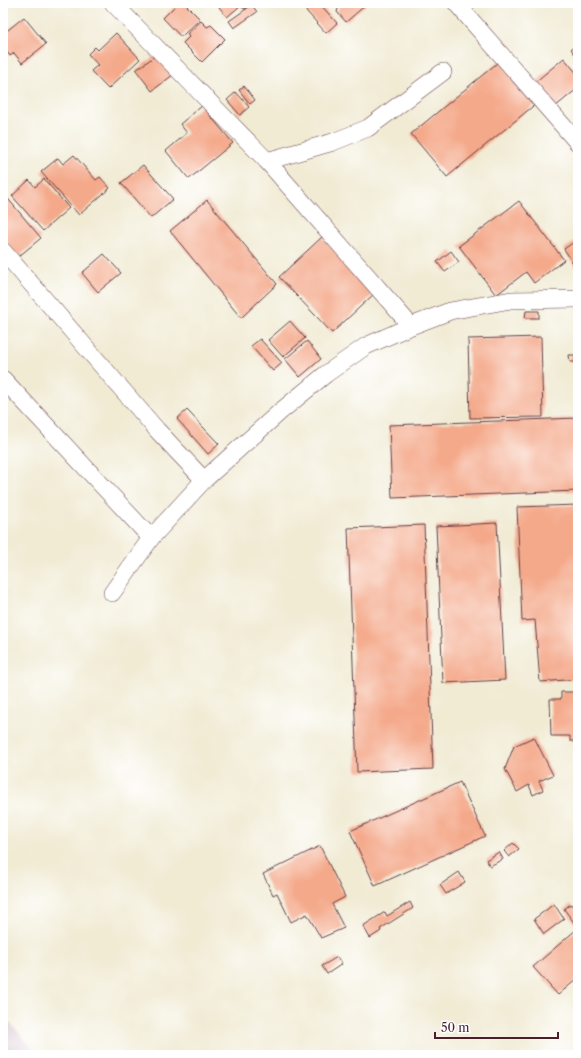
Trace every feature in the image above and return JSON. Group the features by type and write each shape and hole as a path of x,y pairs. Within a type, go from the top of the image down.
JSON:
{"street":[{"path":"113,3 266,161 411,326"},
{"path":"456,3 578,143"},
{"path":"266,161 333,142 368,128 443,72"},
{"path":"3,251 157,430 204,480"},
{"path":"112,593 152,538 204,480 326,374 366,346 450,311 511,300 578,299"},
{"path":"3,379 152,538"}],"shaded area":[{"path":"3,1015 38,1055 3,1055"}],"building":[{"path":"178,3 184,3 200,19 181,37 163,18"},
{"path":"216,3 253,3 245,9 240,6 227,17"},
{"path":"319,3 337,23 326,33 300,4"},
{"path":"336,3 368,3 346,22 337,12 339,6"},
{"path":"252,5 257,12 234,28 229,21"},
{"path":"24,17 46,44 22,63 14,53 10,56 3,47 3,34"},
{"path":"201,21 207,27 211,25 225,39 202,62 183,43 189,37 187,34"},
{"path":"116,33 140,59 108,89 91,71 98,65 88,54 95,47 98,50"},
{"path":"578,43 578,58 571,49"},
{"path":"159,53 174,74 152,91 136,70"},
{"path":"564,58 578,75 578,88 555,107 534,83"},
{"path":"502,59 538,102 447,177 411,134"},
{"path":"244,86 255,100 250,104 239,90"},
{"path":"236,92 249,107 240,115 227,100"},
{"path":"202,106 233,143 189,179 166,151 187,133 180,124"},
{"path":"578,120 578,131 573,125"},
{"path":"74,155 96,180 100,177 110,188 79,215 41,172 58,158 63,164"},
{"path":"143,165 173,199 151,218 121,183"},
{"path":"3,169 8,176 3,179"},
{"path":"44,179 69,208 43,231 12,196 29,180 35,187"},
{"path":"3,194 41,238 18,257 3,240"},
{"path":"207,200 277,284 241,318 170,231"},
{"path":"519,201 564,260 534,283 526,272 496,295 459,246"},
{"path":"322,237 375,293 332,333 279,277"},
{"path":"578,239 578,271 564,249"},
{"path":"451,251 459,262 445,272 437,262"},
{"path":"104,254 121,273 98,292 82,273"},
{"path":"526,311 539,311 539,318 525,318"},
{"path":"290,321 305,338 283,357 268,340"},
{"path":"541,337 543,417 470,418 468,339"},
{"path":"260,339 282,363 273,371 251,346"},
{"path":"307,341 321,359 300,377 285,359"},
{"path":"569,355 578,355 578,362 570,362"},
{"path":"187,410 219,444 208,454 177,419"},
{"path":"578,418 578,491 392,498 389,425"},
{"path":"578,505 578,679 540,682 535,620 522,621 517,507"},
{"path":"497,523 505,680 443,683 436,526"},
{"path":"424,525 433,769 357,772 348,528"},
{"path":"561,692 578,692 578,741 570,741 570,736 551,736 550,699 561,699"},
{"path":"534,737 553,775 539,781 543,790 533,795 529,785 517,792 505,769 514,746"},
{"path":"460,782 485,836 375,886 350,831"},
{"path":"513,843 519,849 509,857 504,851"},
{"path":"320,846 345,897 332,904 344,928 321,938 307,914 291,922 277,893 273,895 263,874"},
{"path":"499,852 503,859 490,866 486,860"},
{"path":"459,872 465,882 446,894 440,885"},
{"path":"410,902 413,908 380,929 381,931 370,938 363,926 385,912 387,916"},
{"path":"554,904 564,919 544,934 534,919"},
{"path":"571,904 578,914 578,922 575,924 564,909"},
{"path":"578,928 578,978 558,995 533,967"},
{"path":"337,957 342,964 327,974 322,966"}]}
